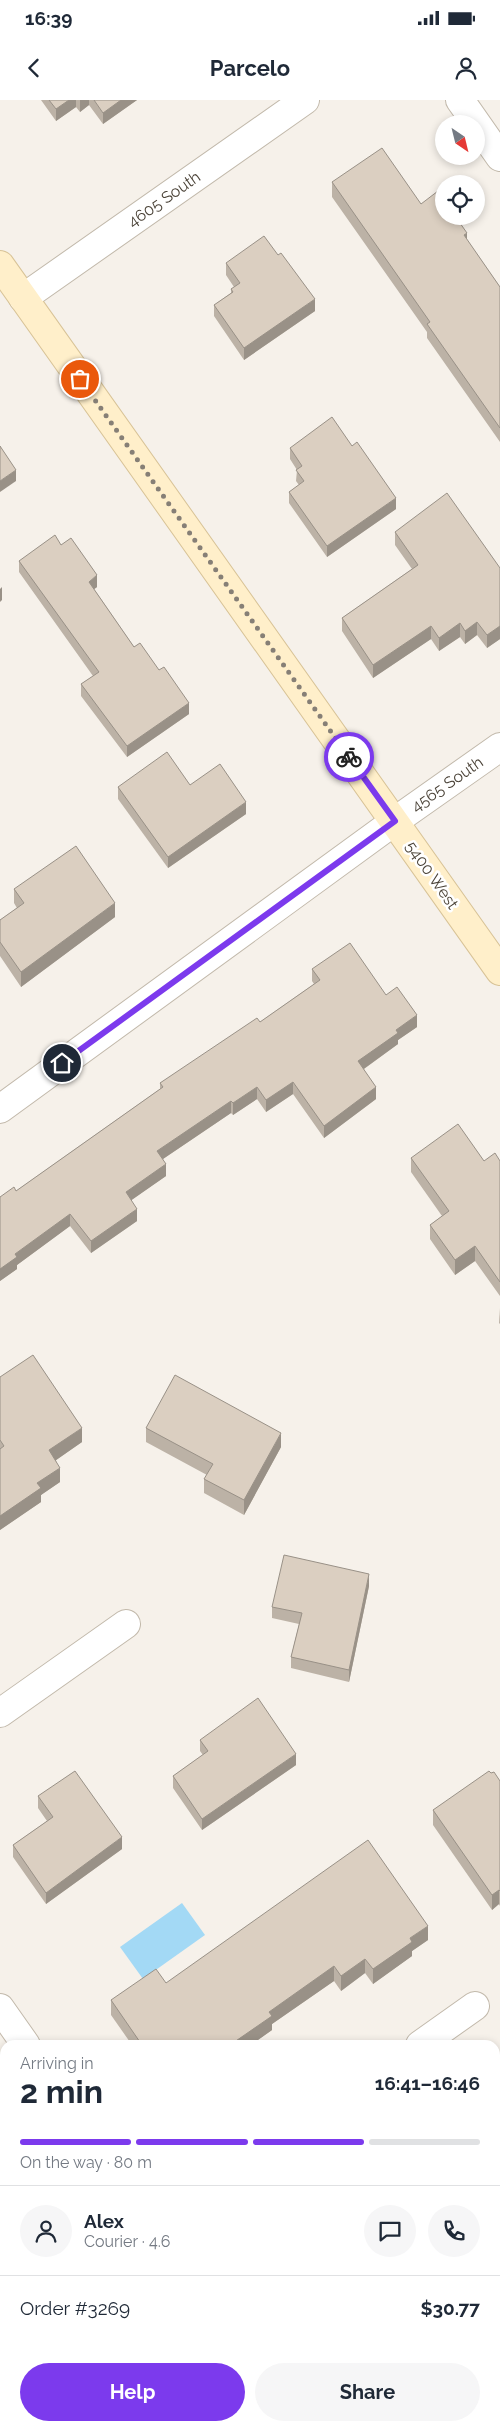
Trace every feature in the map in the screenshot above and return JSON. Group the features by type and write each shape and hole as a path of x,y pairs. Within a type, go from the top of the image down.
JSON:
{"street":[{"name":"4605 South","path":"23,298 305,100"},
{"path":"460,100 500,157"},
{"name":"5400 West","path":"0,265 500,971"},
{"name":"4565 South","path":"0,1109 395,821 500,747"},
{"path":"0,1713 126,1624"},
{"path":"427,2040 475,2006"},
{"path":"0,2008 22,2040"}],"water":[{"path":"182,1903 205,1935 143,1979 120,1947"}],"building":[{"path":"49,100 69,100 56,109"},
{"path":"94,100 121,100 103,113"},
{"path":"382,148 421,204 435,193 435,225 461,225 467,233 464,235 500,287 500,428 427,324 430,322 332,182"},
{"path":"264,236 278,255 281,253 315,299 244,348 214,305 233,292 231,289 240,283 226,263"},
{"path":"332,417 352,446 357,442 396,498 327,546 289,492 304,481 296,470 302,466 290,448"},
{"path":"0,446 16,470 0,481"},
{"path":"447,493 500,568 500,626 487,635 477,622 465,631 460,623 439,638 431,626 373,665 342,618 418,565 395,532"},
{"path":"55,535 61,545 71,538 97,575 89,582 134,647 140,643 159,670 164,667 189,703 127,746 81,684 99,672 19,561"},
{"path":"167,752 190,785 220,764 246,802 168,857 118,787"},
{"path":"76,846 115,903 21,972 0,942 0,920 24,903 14,889"},
{"path":"350,943 386,995 397,987 417,1015 396,1030 398,1033 358,1061 376,1087 324,1126 293,1082 266,1100 257,1087 233,1103 231,1101 157,1151 166,1164 126,1192 137,1209 91,1241 70,1214 15,1254 17,1257 0,1269 0,1197 14,1187 16,1191 163,1087 160,1083 257,1018 260,1022 320,980 312,969"},
{"path":"458,1124 484,1161 495,1153 500,1161 500,1282 475,1246 455,1260 430,1225 449,1211 411,1158"},
{"path":"33,1355 82,1428 49,1450 60,1468 37,1483 41,1488 0,1516 0,1449 4,1446 0,1440 0,1377"},
{"path":"175,1375 281,1433 244,1500 204,1479 213,1464 146,1428"},
{"path":"284,1555 369,1574 349,1670 291,1657 302,1613 272,1607"},
{"path":"258,1698 296,1754 202,1819 173,1776 208,1751 200,1740"},
{"path":"75,1771 122,1837 46,1893 13,1845 53,1817 38,1796"},
{"path":"489,1771 491,1773 494,1772 500,1781 500,1891 492,1895 433,1810"},
{"path":"368,1840 428,1926 410,1938 412,1942 373,1969 365,1959 341,1976 334,1966 269,2012 272,2016 237,2040 139,2040 111,2000 156,1969 166,1983"}],"way so far":[{"path":"80,379 349,757"}],"route":[{"path":"62,1063 395,821 349,757"}]}
